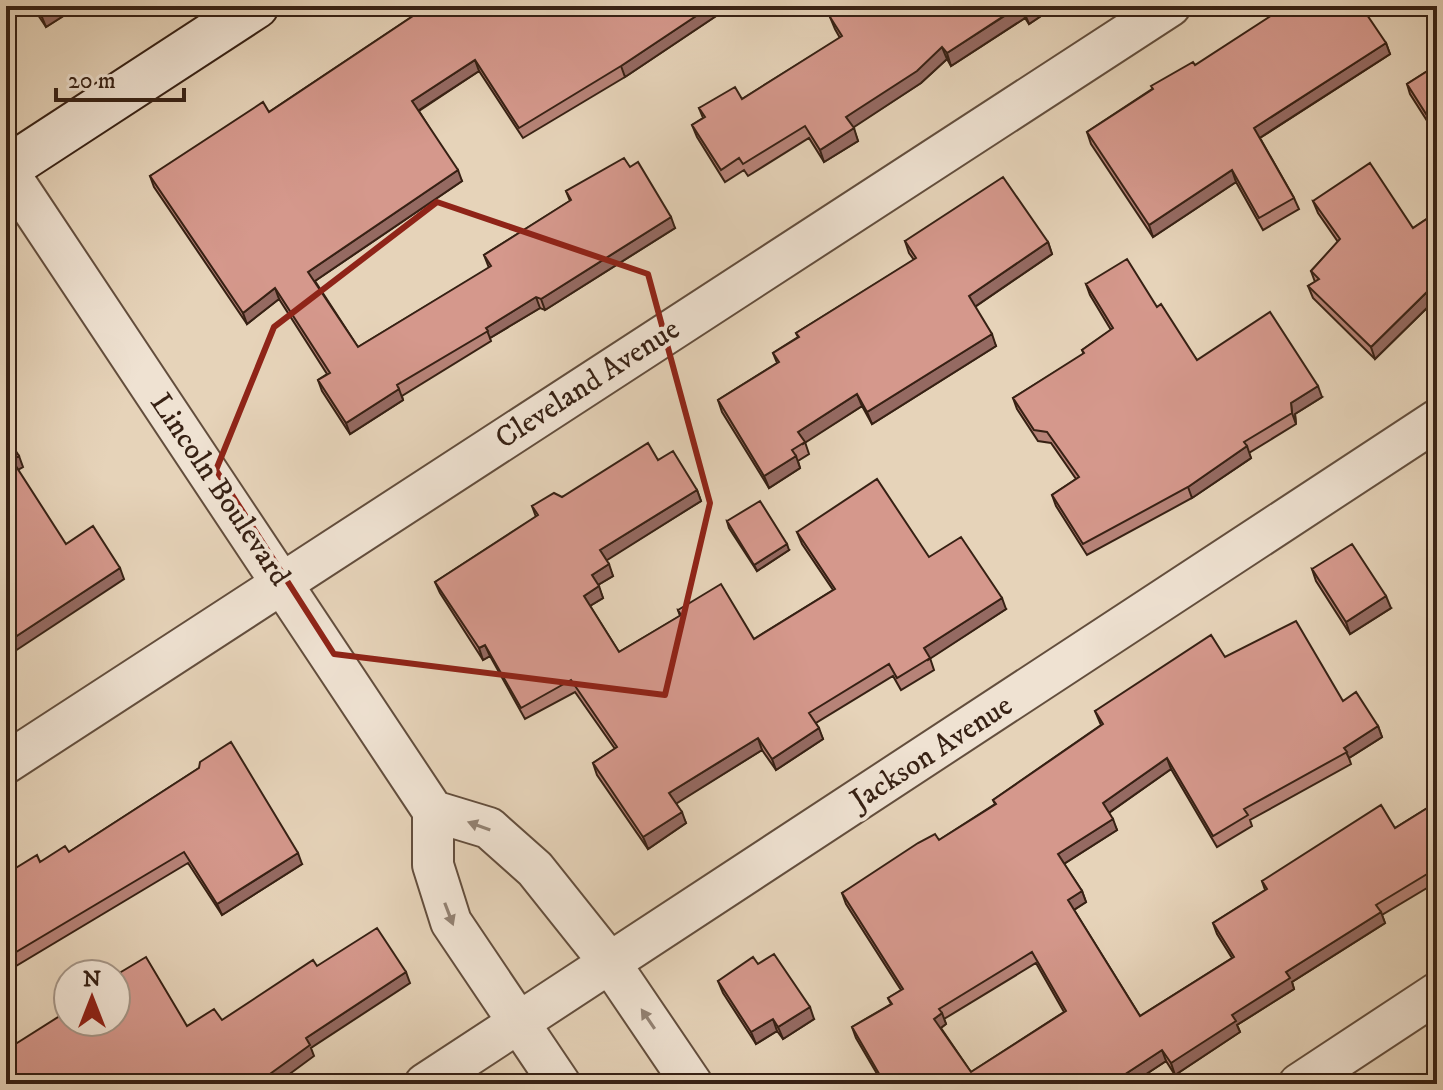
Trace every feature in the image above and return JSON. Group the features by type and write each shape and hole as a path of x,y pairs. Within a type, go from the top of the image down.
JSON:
{"main road":[{"path":"6,169 256,6"}],"street":[{"name":"Cleveland Avenue","path":"6,763 1170,6"},
{"name":"Lincoln Boulevard","path":"6,169 433,811"},
{"name":"Jackson Avenue","path":"425,1084 1437,420"},
{"path":"560,1084 451,922 433,865 433,811 489,828 535,869 610,963 692,1084"},
{"path":"1299,1084 1437,993"}],"highlighted area":[{"path":"437,202 648,274 710,503 665,695 334,654 216,470 274,327"}],"building":[{"path":"35,6 56,6 41,15"},
{"path":"428,6 711,6 519,128 475,60 412,101 458,170 308,272 358,347 491,266 484,255 571,200 566,191 624,158 630,167 638,162 671,217 541,299 536,297 486,328 488,331 397,385 399,389 346,423 318,380 330,373 275,288 243,313 150,176 263,102 269,112"},
{"path":"847,6 1019,6 947,53 942,47 917,71 846,117 854,128 820,150 805,126 743,164 739,158 721,170 692,125 705,117 699,108 735,87 742,99 842,36 830,17"},
{"path":"1286,6 1361,6 1386,43 1254,128 1294,198 1259,218 1232,170 1149,225 1087,132 1153,89 1151,86 1193,62 1195,65"},
{"path":"1437,65 1437,111 1428,117 1407,84"},
{"path":"1370,163 1413,228 1437,212 1437,282 1371,347 1308,286 1319,279 1311,271 1340,239 1313,201"},
{"path":"1003,177 1048,242 969,296 992,334 867,412 857,394 798,432 805,442 792,450 796,456 764,476 718,400 779,362 773,353 799,337 796,333 916,258 905,241"},
{"path":"1127,259 1157,307 1161,304 1197,360 1270,312 1318,386 1291,403 1292,413 1244,442 1247,446 1188,487 1083,544 1052,495 1079,477 1047,432 1034,430 1013,398 1084,353 1082,350 1113,328 1086,284"},
{"path":"6,436 19,456 12,460 66,544 93,526 120,568 6,643"},
{"path":"648,443 658,460 673,451 697,490 600,550 609,564 592,575 599,586 584,596 619,652 681,615 678,610 721,584 754,639 835,589 797,532 877,479 929,557 961,537 1002,598 924,648 930,658 897,678 889,664 809,713 819,728 772,759 758,738 669,793 682,812 643,837 593,763 617,747 571,680 521,708 485,645 479,648 435,582 538,515 532,506 554,493 562,497"},
{"path":"760,501 787,544 754,565 727,521"},
{"path":"1352,544 1386,596 1346,622 1312,569"},
{"path":"1296,621 1343,701 1356,692 1378,726 1344,748 1347,752 1244,809 1248,815 1213,836 1167,758 1103,803 1113,819 1058,854 1082,891 1068,900 1140,1016 1234,957 1213,923 1267,889 1262,881 1381,805 1395,828 1437,802 1437,868 1376,905 1381,912 1286,972 1290,978 1232,1015 1236,1021 1171,1063 1162,1050 1110,1084 885,1084 852,1027 892,1004 888,998 903,989 842,893 918,843 935,834 939,840 996,804 993,800 1103,724 1095,711 1211,635 1225,657","holes":["1032,952 1066,1011 971,1072 934,1019 942,1013 939,1009"]},
{"path":"1437,701 1437,722 1428,706"},
{"path":"231,742 298,853 217,904 184,852 6,958 6,874 37,855 40,862 65,846 69,852 199,768 200,762"},
{"path":"377,928 406,972 306,1038 310,1045 256,1084 6,1084 6,1050 52,1021 52,1038 132,1038 132,965 146,957 187,1026 214,1009 222,1020 313,960 317,966"},
{"path":"774,954 810,1007 778,1027 773,1019 751,1032 718,981 753,957 758,964"},
{"path":"1437,1067 1437,1084 1410,1084"}]}
